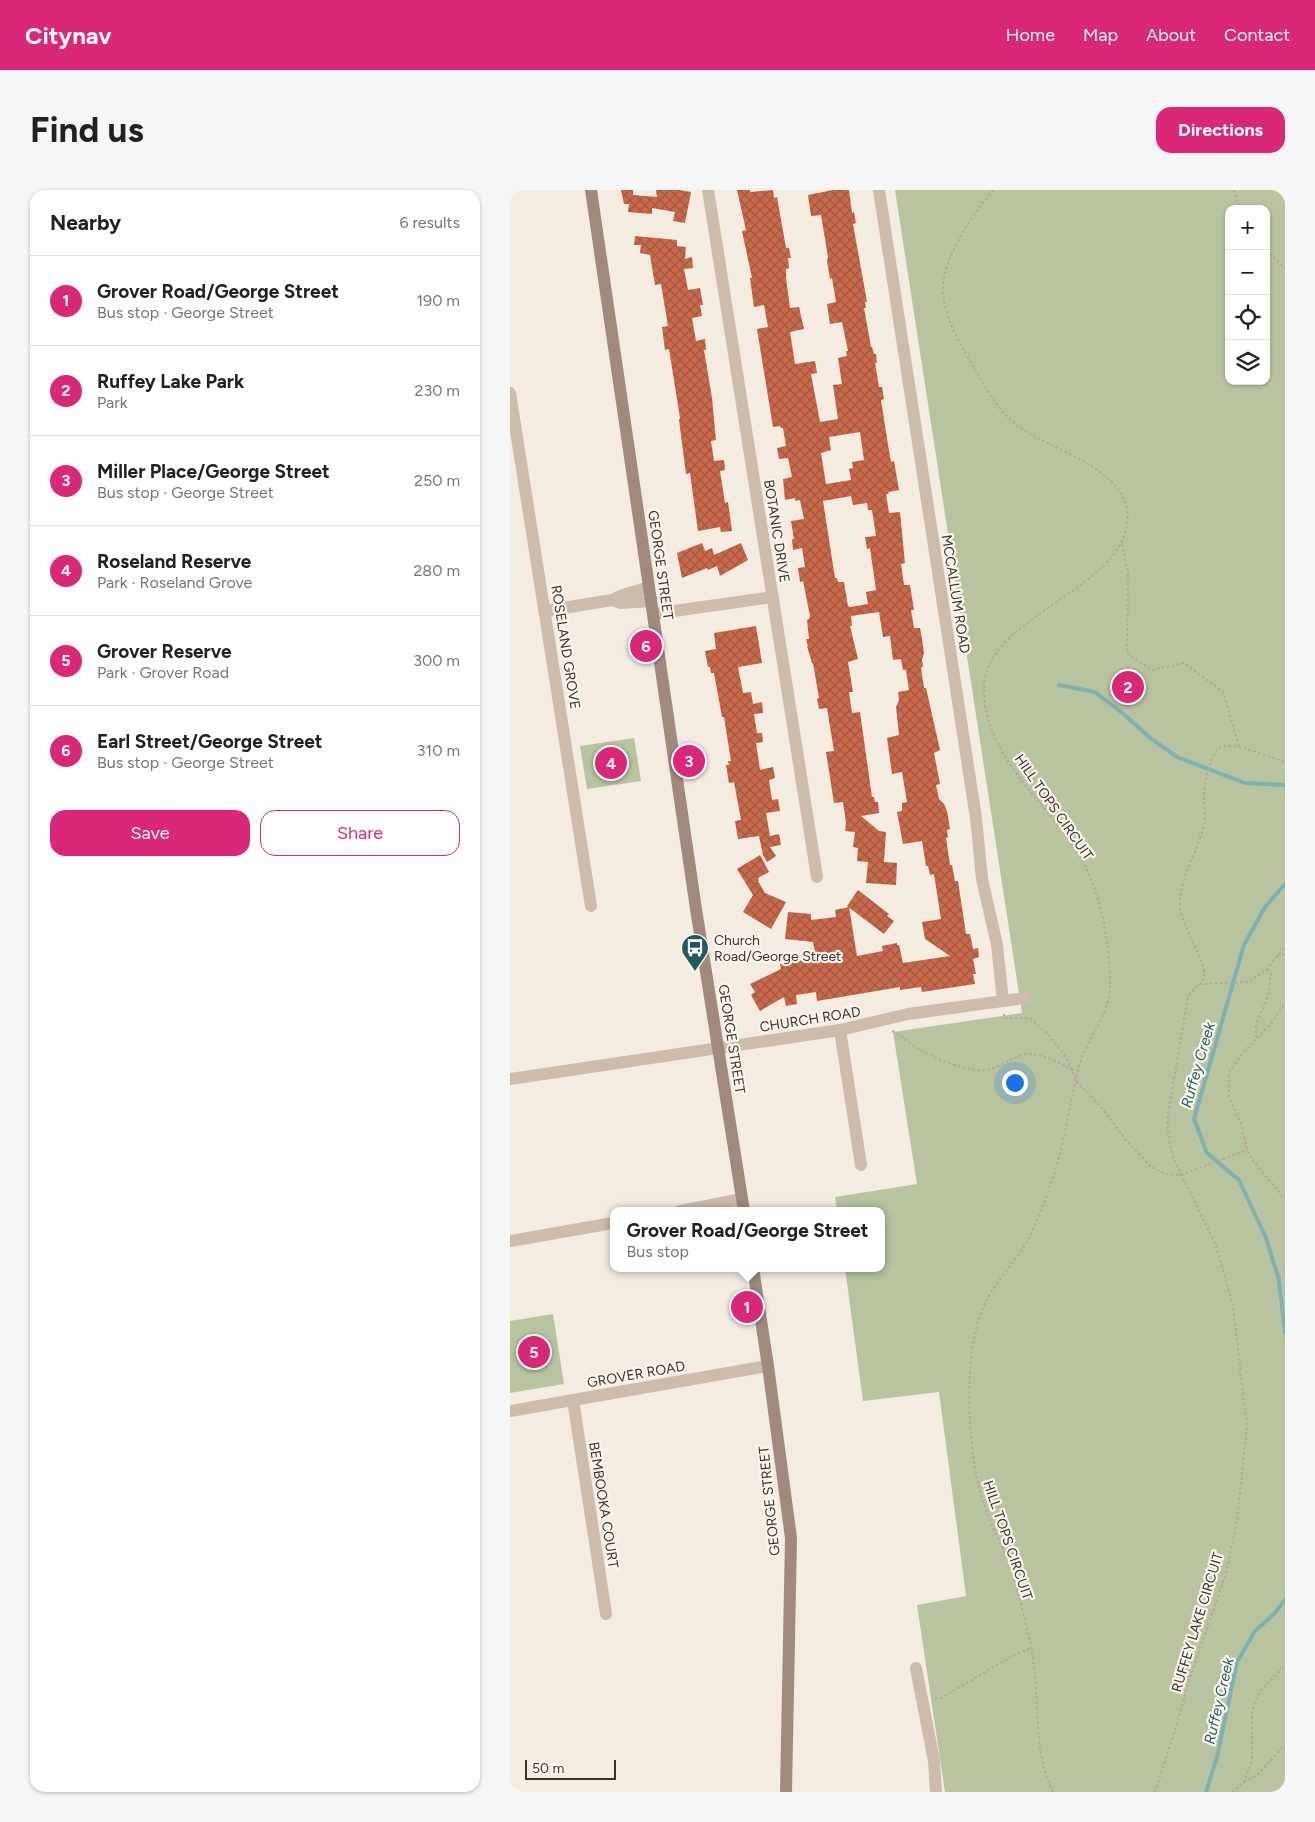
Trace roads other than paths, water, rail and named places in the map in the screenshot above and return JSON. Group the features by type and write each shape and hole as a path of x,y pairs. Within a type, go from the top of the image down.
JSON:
{"main road":[{"name":"GEORGE STREET","path":"591,190 694,900 743,1205"},
{"name":"GEORGE STREET","path":"754,1272 791,1538 786,1792"}],"street":[{"name":"BOTANIC DRIVE","path":"708,190 817,877"},
{"name":"MCCALLUM ROAD","path":"879,190 976,818 982,879 997,945 1003,1001"},
{"name":"ROSELAND GROVE","path":"510,398 591,906"},
{"path":"545,611 612,600 649,587"},
{"path":"654,614 773,597"},
{"path":"612,600 621,603 651,601"},
{"name":"CHURCH ROAD","path":"510,1079 840,1030 908,1014 1025,998"},
{"path":"840,1030 861,1164"},
{"path":"722,1207 743,1205"},
{"path":"510,1241 610,1224"},
{"name":"GROVER ROAD","path":"510,1411 768,1366"},
{"name":"BEMBOOKA COURT","path":"573,1400 606,1614"},
{"path":"916,1668 934,1760 936,1792"}],"waterway":[{"path":"1059,685 1095,692 1125,715 1149,737 1177,757 1245,783 1285,785"},
{"name":"Ruffey Creek","path":"1285,884 1265,907 1244,945 1194,1119 1207,1153 1239,1180 1266,1238 1279,1280 1285,1333"},
{"name":"Ruffey Creek","path":"1206,1792 1217,1757 1237,1662 1255,1631 1274,1614 1285,1600"}],"place":[{"name":"Earl Street/George Street","path":"646,646"},
{"name":"Ruffey Lake Park","path":"1128,687"},
{"name":"Miller Place/George Street","path":"689,761"},
{"name":"Roseland Reserve","path":"611,763"},
{"name":"Church Road/George Street","path":"695,972"},
{"name":"Grover Road/George Street","path":"747,1307"},
{"name":"Grover Reserve","path":"534,1352"}]}
